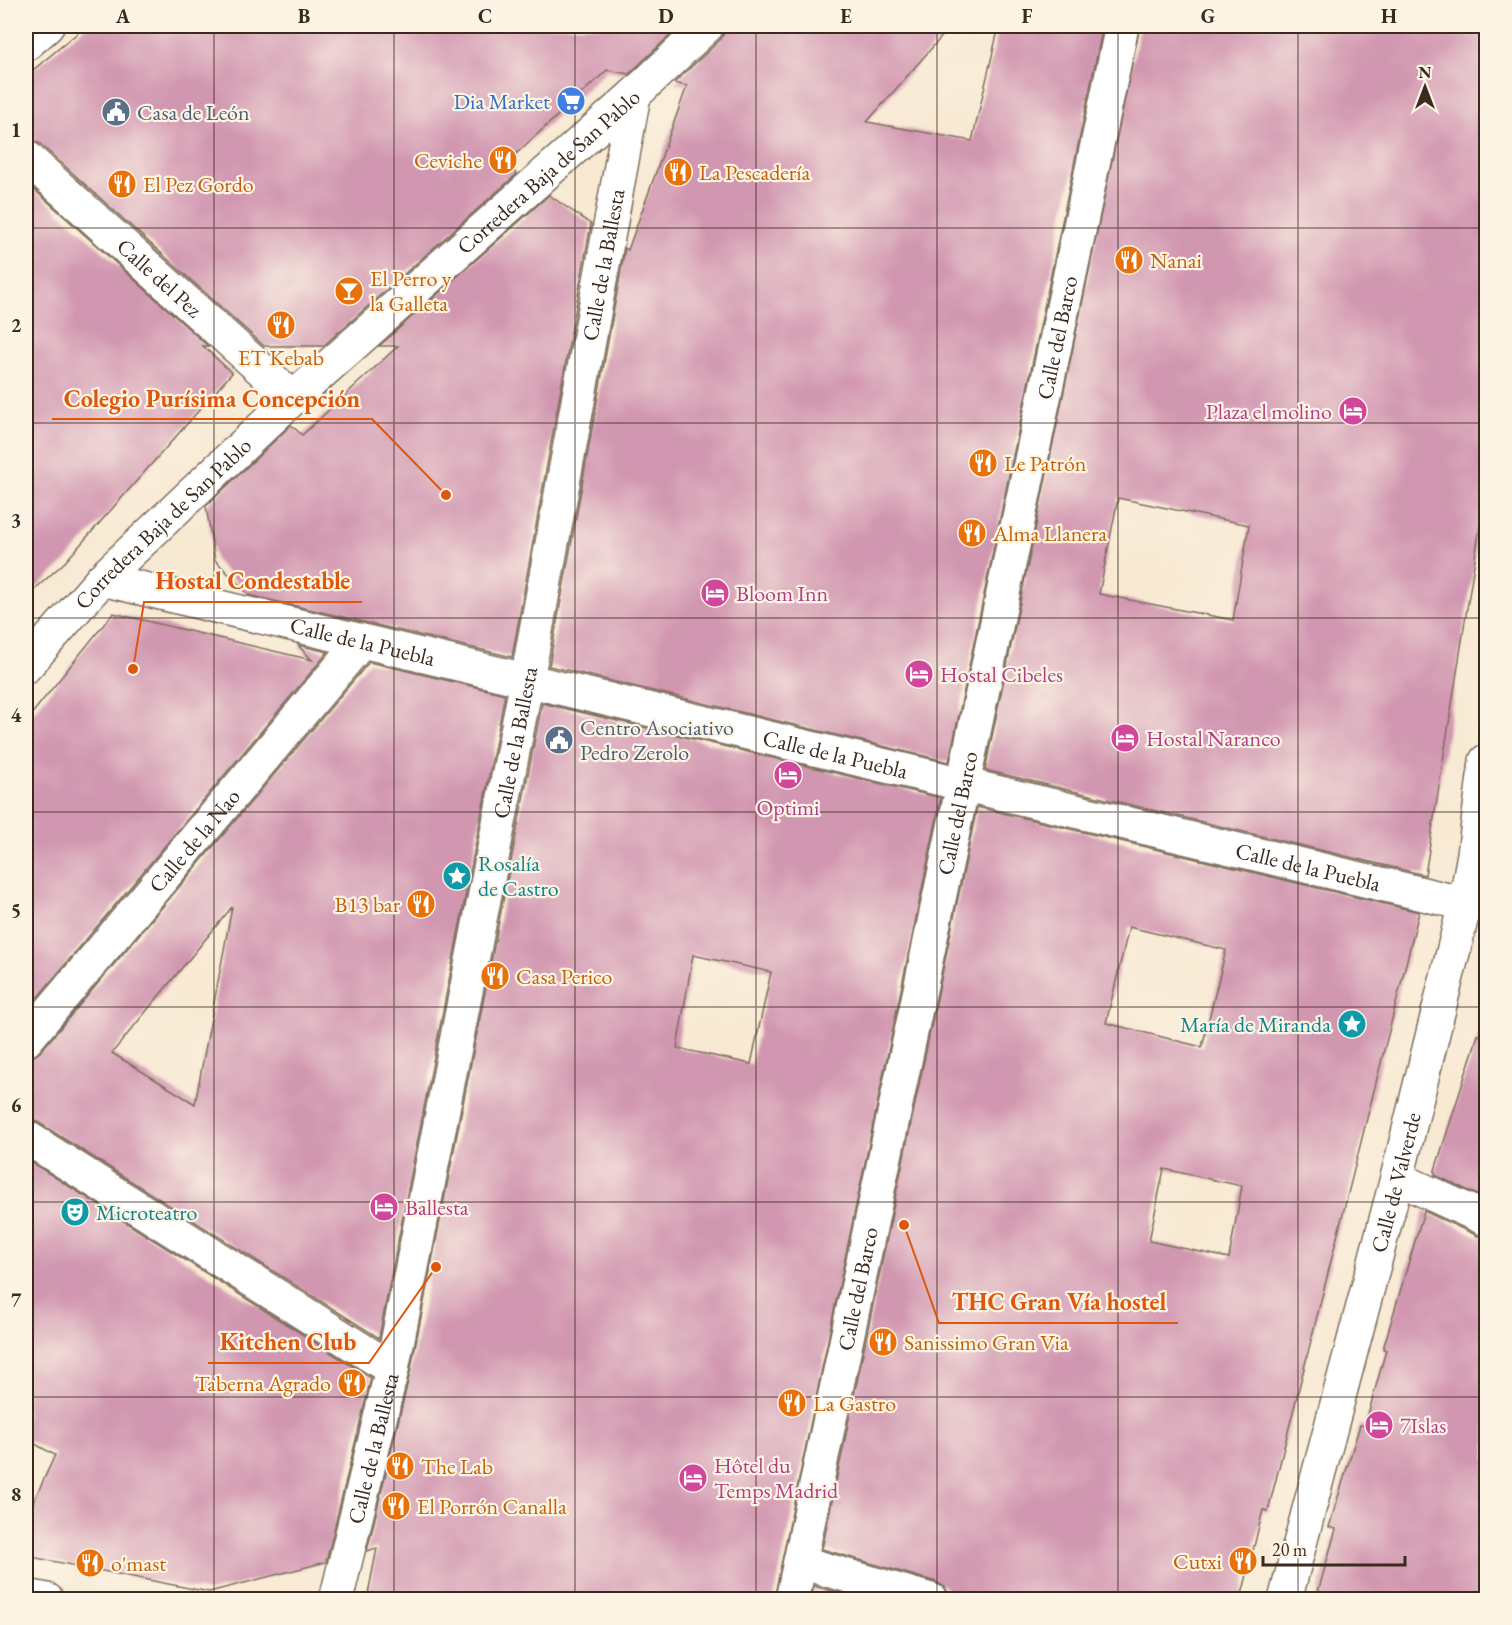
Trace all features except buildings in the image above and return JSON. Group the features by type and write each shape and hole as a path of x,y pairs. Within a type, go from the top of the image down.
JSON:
{"street":[{"path":"26,44 47,26"},
{"name":"Corredera Baja de San Pablo","path":"26,666 102,579 292,398 634,95 707,26"},
{"name":"Calle del Barco","path":"792,1599 1122,26"},
{"name":"Calle de la Ballesta","path":"336,1599 392,1369 527,680 634,95"},
{"name":"Calle del Pez","path":"26,157 292,398"},
{"name":"Calle de la Puebla","path":"102,579 1465,904"},
{"name":"Calle de la Nao","path":"26,1040 362,641"},
{"name":"Calle de Valverde","path":"1285,1599 1397,1178 1465,904 1486,761"},
{"path":"26,1137 392,1369"},
{"path":"1397,1178 1486,1219"},
{"path":"800,1562 931,1599"},
{"path":"26,1596 47,1599"}],"place":[{"name":"Dia Market","path":"571,101"},
{"name":"Casa de León","path":"116,112"},
{"name":"Ceviche","path":"503,160"},
{"name":"La Pescadería","path":"678,172"},
{"name":"El Pez Gordo","path":"122,184"},
{"name":"Nanai","path":"1129,260"},
{"name":"El Perro y la Galleta","path":"349,291"},
{"name":"ET Kebab","path":"281,325"},
{"name":"Plaza el molino","path":"1353,411"},
{"name":"Le Patrón","path":"983,463"},
{"name":"Colegio Purísima Concepción","path":"446,495"},
{"name":"Alma Llanera","path":"972,533"},
{"name":"Bloom Inn","path":"715,593"},
{"name":"Hostal Condestable","path":"133,669"},
{"name":"Hostal Cibeles","path":"919,674"},
{"name":"Hostal Naranco","path":"1125,738"},
{"name":"Centro Asociativo Pedro Zerolo","path":"559,740"},
{"name":"Optimi","path":"788,775"},
{"name":"Rosalía de Castro","path":"457,876"},
{"name":"B13 bar","path":"421,904"},
{"name":"Casa Perico","path":"495,976"},
{"name":"María de Miranda","path":"1352,1024"},
{"name":"Ballesta","path":"384,1207"},
{"name":"Microteatro","path":"75,1212"},
{"name":"THC Gran Vía hostel","path":"904,1225"},
{"name":"Kitchen Club","path":"436,1267"},
{"name":"Sanissimo Gran Via","path":"883,1342"},
{"name":"Taberna Agrado","path":"352,1383"},
{"name":"La Gastro","path":"792,1403"},
{"name":"7Islas","path":"1379,1425"},
{"name":"The Lab","path":"400,1466"},
{"name":"Hôtel du Temps Madrid","path":"693,1478"},
{"name":"El Porrón Canalla","path":"396,1506"},
{"name":"Cutxi","path":"1243,1561"},
{"name":"o'mast","path":"90,1563"}]}
